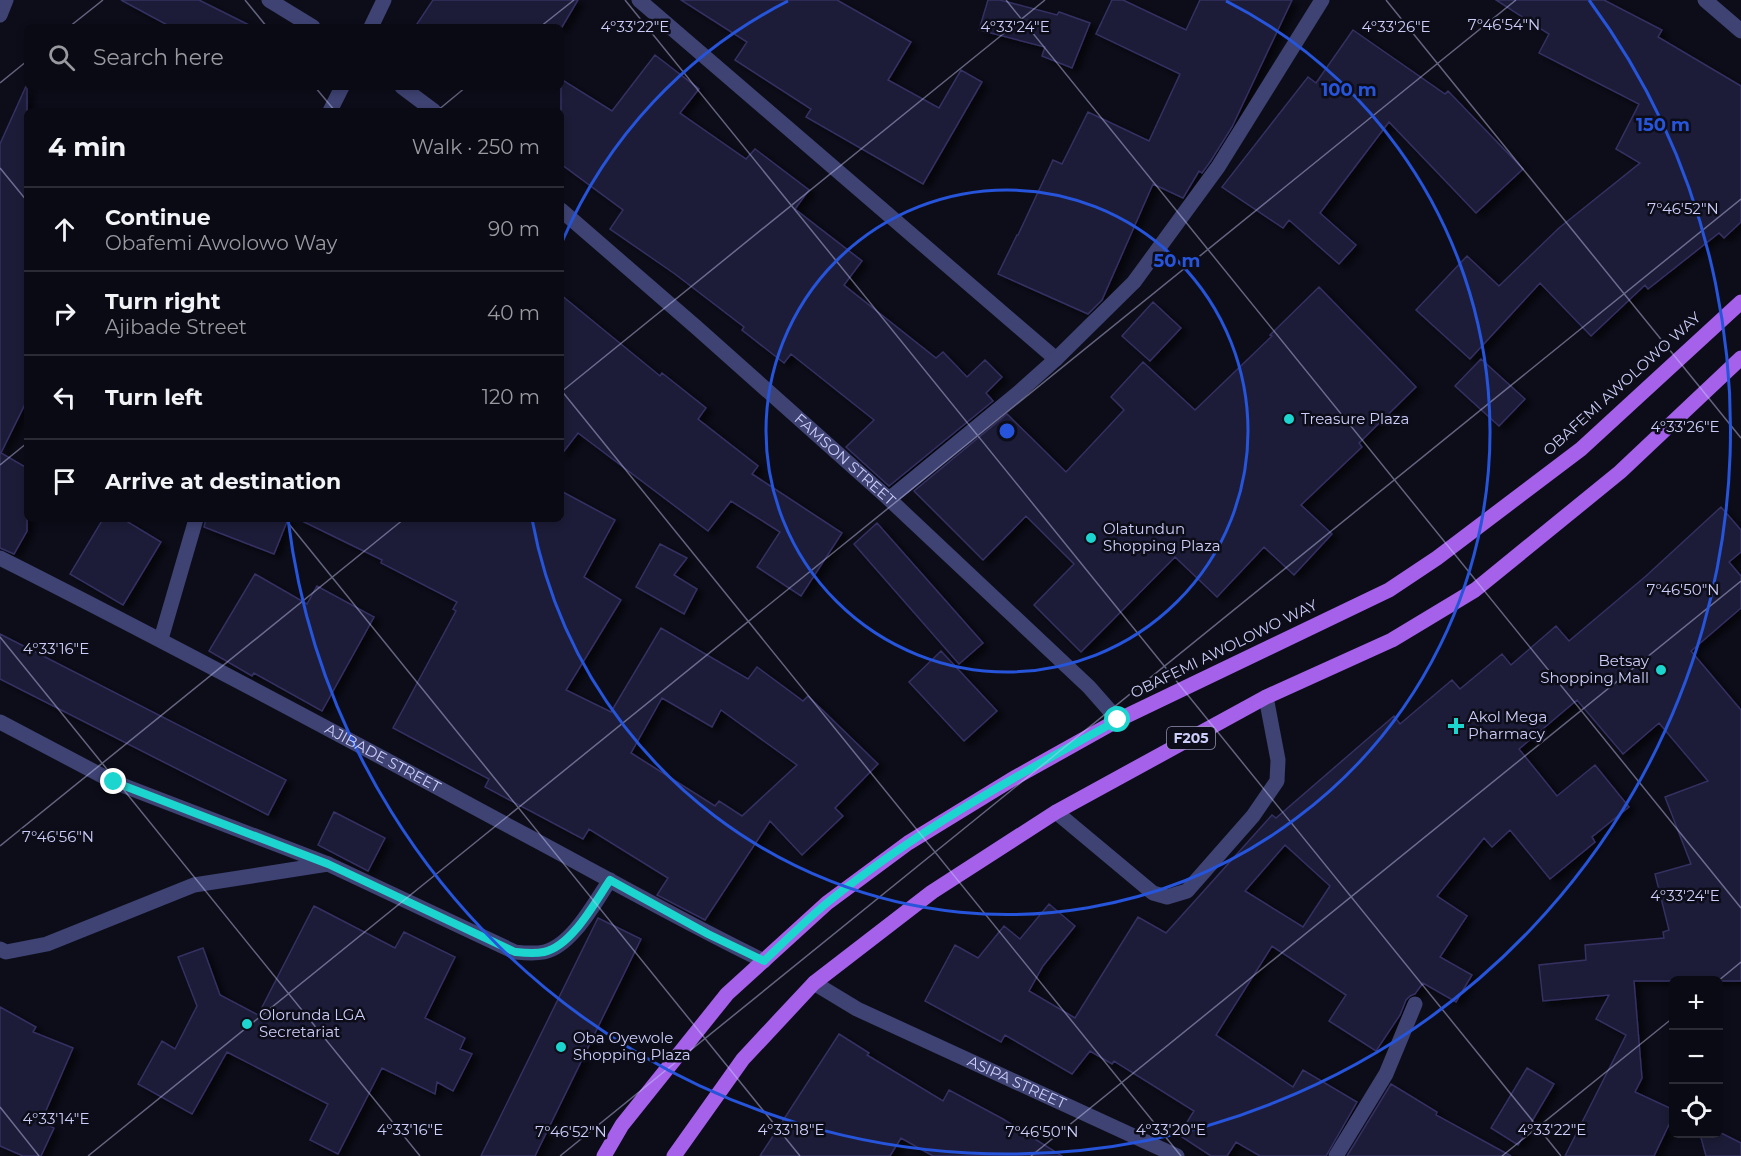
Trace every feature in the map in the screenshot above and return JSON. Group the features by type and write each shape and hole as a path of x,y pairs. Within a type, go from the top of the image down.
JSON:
{"main road":[{"name":"OBAFEMI AWOLOWO WAY","path":"604,1156 622,1125 727,994 827,903 908,843 1016,777 1118,720 1389,590 1437,558 1581,449 1741,302"},
{"name":"F205","path":"674,1156 743,1059 814,983 932,892 1056,812 1266,697 1392,640 1475,590 1620,472 1741,358"}],"street":[{"path":"0,15 6,0"},
{"path":"269,0 308,24"},
{"path":"372,24 384,0"},
{"path":"639,0 1056,359"},
{"path":"890,499 1018,393 1134,282 1218,166 1322,0"},
{"path":"1705,0 1741,31"},
{"path":"332,108 340,90"},
{"path":"406,90 430,108"},
{"name":"FAMSON STREET","path":"564,213 890,499 1089,687 1118,720"},
{"path":"161,639 195,522"},
{"name":"AJIBADE STREET","path":"0,558 161,639 708,934 764,961"},
{"path":"1056,812 1153,893 1167,897 1187,891 1253,816 1277,781 1278,760 1266,697"},
{"path":"0,722 114,782 328,864 515,952 530,954 546,952 566,939 583,921 610,880"},
{"path":"0,949 6,952 47,944 194,885 328,864"},
{"name":"ASIPA STREET","path":"814,983 857,1009 1177,1156"},
{"path":"1336,1156 1386,1074 1415,1004"}],"building":[{"path":"121,0 199,0 247,24 165,24"},
{"path":"433,0 578,0 564,24 417,24"},
{"path":"681,0 837,0 911,42 888,80 939,108 961,70 982,82 923,184 806,117 811,109 735,60 747,42"},
{"path":"988,0 1000,0 1057,15 1059,12 1090,23 1072,68 1042,56 1045,47 979,30"},
{"path":"1112,0 1123,0 1186,30 1200,0 1292,0 1232,127 1210,162 1202,173 1199,171 1183,198 1153,184 1102,300 1088,314 998,274 1053,160 1062,164 1088,112 1149,141 1180,74 1096,34"},
{"path":"1496,0 1604,0 1662,30 1658,37 1741,86 1741,222 1724,238 1719,233 1648,289 1645,285 1591,336 1540,283 1470,359 1416,310 1467,256 1499,286 1559,228 1640,163 1616,149 1639,104 1539,53 1549,34"},
{"path":"1353,30 1445,94 1448,91 1523,169 1476,213 1389,122 1320,213 1356,245 1339,264 1289,220 1283,228 1222,187 1308,77 1316,83"},
{"path":"655,55 699,89 680,113 746,159 755,149 809,190 795,209 862,261 844,285 936,358 943,352 967,377 985,360 1002,377 986,393 993,401 889,486 846,447 874,420 791,354 784,363 742,330 744,327 675,274 610,229 623,210 564,166 564,108 561,108 561,90 564,90 564,81 612,111"},
{"path":"24,90 27,90 27,108 24,108 24,406 1,453 24,466 24,522 27,522 27,531 14,554 0,548 0,144"},
{"path":"1319,287 1416,387 1359,443 1362,447 1301,505 1332,534 1294,575 1264,547 1217,597 1175,557 1081,652 1034,605 1074,564 1026,516 983,560 914,491 1007,414 1066,472 1124,410 1111,397 1143,362 1195,410"},
{"path":"564,297 660,376 662,373 706,408 698,419 758,466 752,474 842,533 801,596 757,567 780,532 731,501 708,531 578,433 564,451"},
{"path":"1153,302 1181,328 1150,361 1122,336"},
{"path":"1481,359 1525,399 1499,426 1455,386"},
{"path":"564,493 615,520 584,577 621,600 566,690 611,712 661,628 748,679 757,667 803,701 808,696 878,764 835,808 843,816 802,855 770,821 705,920 657,895 668,878 589,829 583,839 485,787 489,779 393,728 456,611 453,609 457,602 381,563 382,560 304,522 564,522","holes":["662,698 712,727 721,710 797,765 742,816 719,801 715,806 631,753"]},
{"path":"1721,507 1741,530 1741,552 1729,562 1741,576 1741,608 1691,651 1741,710 1741,981 1723,981 1723,976 1669,976 1669,981 1634,981 1642,1078 1635,1092 1669,1108 1669,1124 1654,1156 1565,1156 1626,1035 1596,1019 1609,995 1543,1001 1539,965 1586,960 1585,945 1664,938 1663,932 1669,930 1655,874 1691,864 1665,797 1708,781 1659,723 1623,754 1577,700 1519,749 1557,796 1595,765 1629,807 1592,837 1595,842 1550,879 1510,830 1492,847 1484,838 1437,896 1467,916 1440,957 1472,975 1456,1002 1423,983 1415,994 1406,1000 1400,1015 1376,1051 1329,1021 1346,995 1272,946 1216,1035 1293,1087 1303,1070 1357,1102 1326,1156 1260,1156 1236,1142 1227,1156 1211,1156 1179,1135 1194,1111 1114,1061 1112,1064 1090,1051 1072,1074 1005,1035 1001,1042 925,1001 955,945 978,958 1004,926 1020,939 1049,904 1075,926 1043,966 1029,991 1075,1018 1138,917 1166,933 1272,815 1276,818 1394,716 1400,724 1452,680 1460,689 1502,654 1511,665 1556,626 1569,641 1646,576","holes":["1285,845 1330,886 1303,927 1245,891"]},
{"path":"101,522 128,522 161,542 123,605 70,574"},
{"path":"205,522 287,522 274,554 204,527"},
{"path":"877,523 983,643 959,664 854,544"},
{"path":"660,544 687,558 674,575 697,589 684,614 636,587"},
{"path":"255,574 307,604 317,586 374,617 322,711 254,673 252,676 209,651"},
{"path":"0,634 286,780 268,815 0,679"},
{"path":"941,651 997,711 964,741 909,682"},
{"path":"334,812 385,838 368,871 318,845"},
{"name":"Olorunda LGA Secretariat","path":"314,906 395,948 404,932 455,957 425,1018 465,1038 460,1049 472,1054 453,1091 437,1082 435,1094 382,1068 338,1154 310,1140 328,1104 227,1052 192,1114 138,1084 162,1041 175,1049 197,1006 178,957 203,948 220,995 258,1015"},
{"name":"Oba Oyewole Shopping Plaza","path":"598,918 641,939 535,1156 481,1156"},
{"path":"0,1007 36,1027 33,1032 73,1048 41,1122 54,1128 41,1156 23,1156 0,1146"},
{"path":"839,1034 869,1053 867,1055 943,1101 949,1090 1003,1119 1062,1156 933,1156 901,1138 890,1156 760,1156"},
{"path":"1527,1068 1554,1084 1518,1145 1491,1128"},
{"path":"1391,1084 1437,1112 1436,1115 1511,1156 1347,1156"},
{"path":"1723,1134 1741,1143 1741,1156 1706,1156 1701,1138 1723,1138"}],"place":[{"name":"Treasure Plaza","path":"1289,419"},
{"name":"Olatundun Shopping Plaza","path":"1091,538"},
{"name":"Betsay Shopping Mall","path":"1661,670"},
{"name":"Akol Mega Pharmacy","path":"1456,726"},
{"name":"Olorunda LGA Secretariat","path":"247,1024"},
{"name":"Oba Oyewole Shopping Plaza","path":"561,1047"}],"route":[{"path":"114,782 328,864 515,952 530,954 546,952 566,939 583,921 610,880 708,934 764,961 827,903 908,843 1016,777 1118,720"}]}
